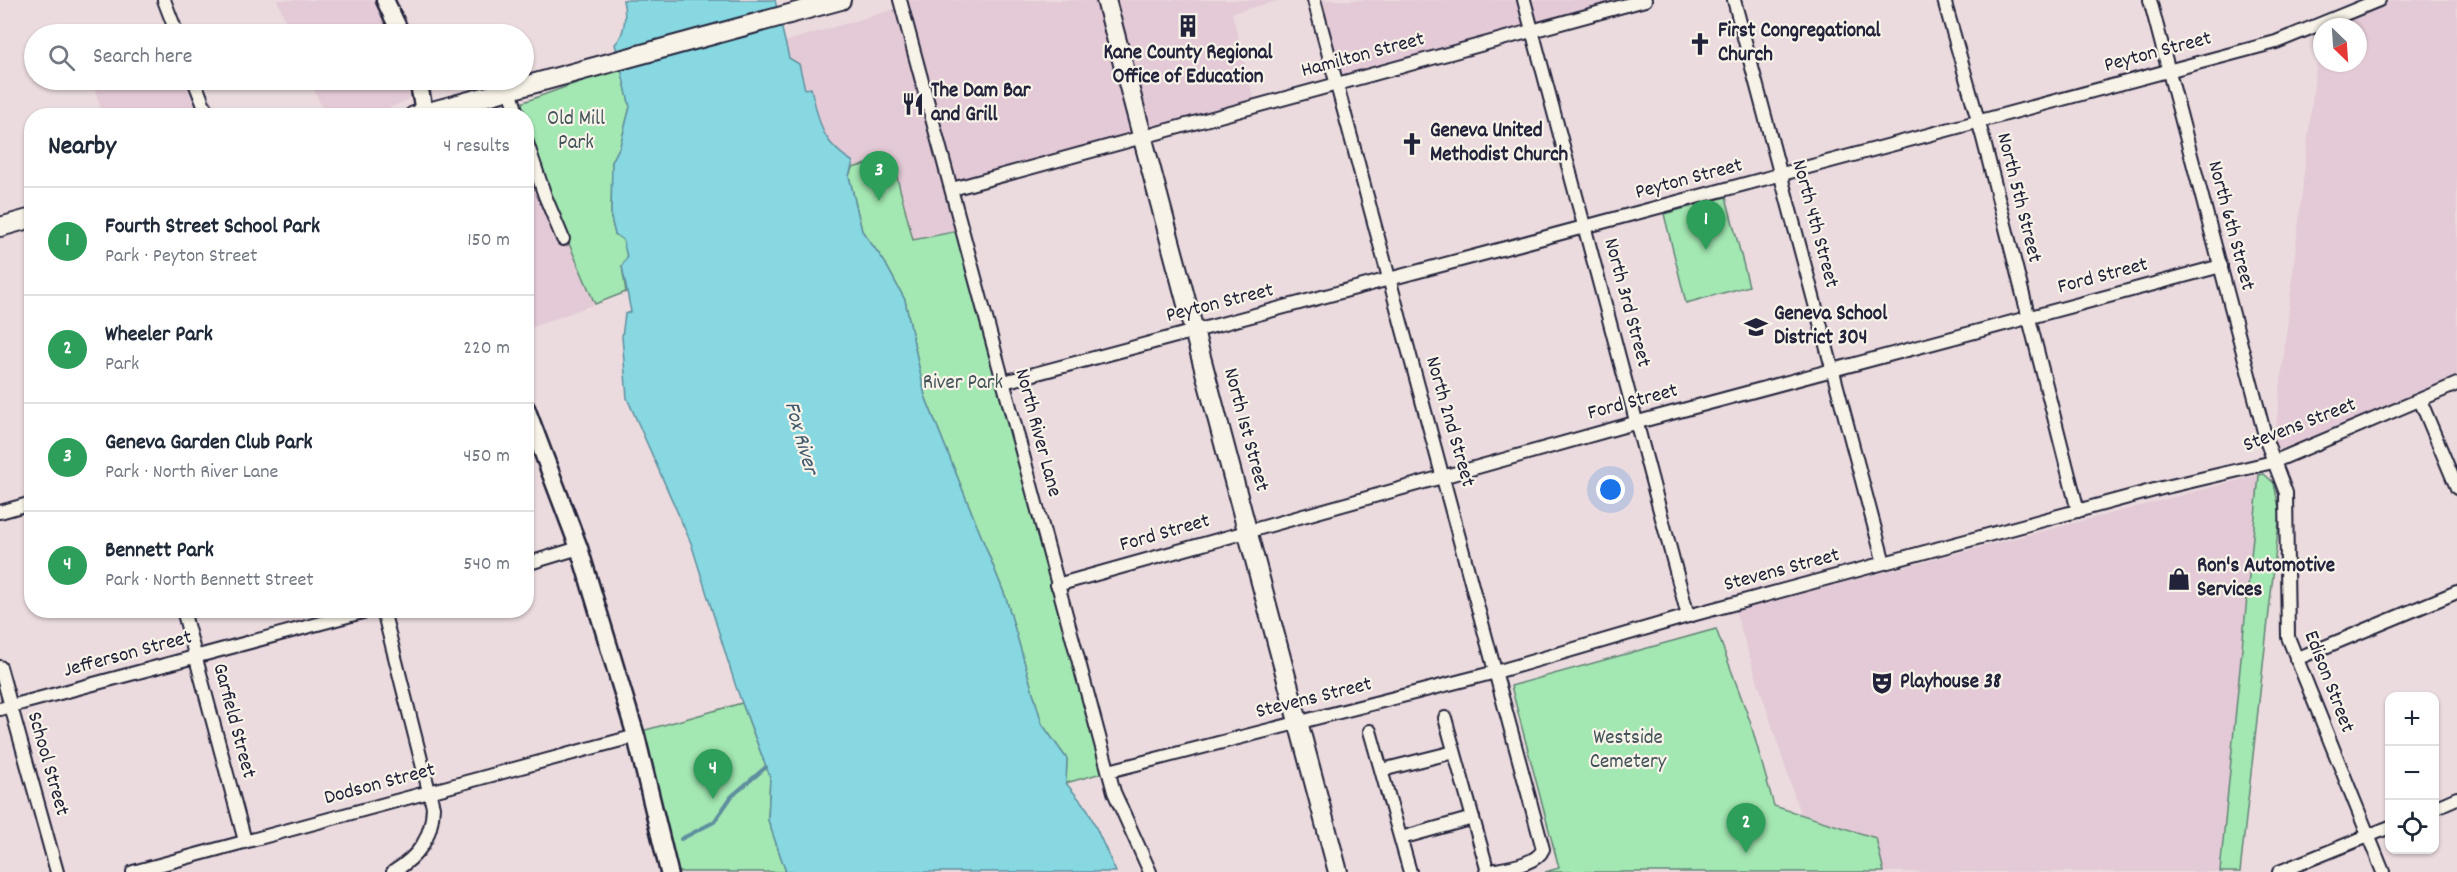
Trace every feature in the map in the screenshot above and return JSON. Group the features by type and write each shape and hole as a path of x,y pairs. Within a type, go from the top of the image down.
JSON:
{"main road":[{"path":"385,0 396,24"},
{"path":"534,84 841,0"},
{"name":"North 1st Street","path":"1106,0 1249,530 1338,872"},
{"path":"419,90 420,108"},
{"path":"446,108 510,90"},
{"path":"0,226 24,220"},
{"path":"534,429 579,548 636,736 669,872"}],"street":[{"path":"164,0 173,24"},
{"name":"North River Lane","path":"900,0 1114,792 1150,872"},
{"name":"North 2nd Street","path":"1314,0 1543,849 1540,855 1532,860 1487,872"},
{"name":"North 3rd Street","path":"1524,0 1688,616"},
{"name":"Hamilton Street","path":"952,189 1645,0"},
{"name":"North 4th Street","path":"1734,0 1884,563"},
{"name":"North 5th Street","path":"1944,0 1978,122 2078,511"},
{"name":"North 6th Street","path":"2150,0 2273,462"},
{"name":"Peyton Street","path":"1004,382 1177,334 1196,333 2169,71 2296,35 2379,0"},
{"path":"198,90 205,108"},
{"path":"510,90 516,108"},
{"path":"534,164 563,239"},
{"name":"Ford Street","path":"1057,585 1638,422 2221,266"},
{"name":"Stevens Street","path":"1109,771 1300,724 1496,672 1688,616 1884,563 2162,488 2273,462 2457,384"},
{"path":"2420,400 2457,488"},
{"name":"Edison Street","path":"2273,462 2286,493 2288,637 2382,872"},
{"path":"0,512 24,505"},
{"path":"534,562 579,548"},
{"path":"2296,659 2457,592"},
{"name":"Garfield Street","path":"185,618 245,841"},
{"name":"Jefferson Street","path":"5,708 340,618"},
{"path":"385,618 431,791 433,824 417,855 393,872"},
{"name":"School Street","path":"0,667 5,708 57,872"},
{"path":"1444,718 1487,872"},
{"path":"1370,731 1410,872"},
{"name":"Dodson Street","path":"133,872 636,736"},
{"path":"1382,770 1454,752"},
{"path":"2439,806 2457,798"},
{"path":"1401,838 1473,818"},
{"path":"2279,872 2385,828"}],"shaded area":[{"path":"277,0 375,0 386,24 287,24"},
{"path":"1097,0 1134,136 958,185 907,1"},
{"path":"1116,0 1281,0 1232,13 1254,100 1150,128"},
{"path":"1322,0 1633,0 1342,76"},
{"path":"2392,0 2457,0 2457,376 2290,447 2273,452 2315,72 2367,72 2367,18 2349,18"},
{"path":"898,8 954,231 913,240 892,158 852,168 815,172 784,42"},
{"path":"95,90 190,90 197,108 101,108"},
{"path":"314,90 410,90 408,100 389,108 322,108"},
{"path":"534,153 548,195 595,304 534,326"},
{"path":"2259,475 2220,872 1884,872 1876,838 1800,813 1735,611"}],"green space":[{"name":"Old Mill Park","path":"621,67 630,107 620,146 612,162 611,218 615,234 623,240 626,249 627,258 622,266 626,292 595,304 548,195 534,151 534,108 519,108 518,104"},
{"name":"River Park","path":"892,158 913,240 963,230 1109,771 1066,783 1067,759 1042,724 1006,598 925,396 905,300 884,261 862,231 849,176 852,168"},
{"path":"1726,197 1749,286 1686,303 1664,214"},
{"path":"2264,474 2274,483 2280,513 2240,872 2220,872 2259,475"},
{"name":"Westside Cemetery","path":"1716,629 1750,721 1774,806 1876,838 1884,872 1545,872 1559,868 1511,686"},
{"path":"742,703 770,777 768,820 786,872 674,872 642,731"}],"water":[{"name":"Fox River","path":"623,0 775,0 789,58 799,64 805,89 811,88 823,131 834,147 853,162 849,176 862,231 884,261 905,300 925,396 1006,598 1042,724 1067,759 1066,783 1088,810 1116,872 786,872 768,820 770,777 736,687 691,543 627,398 622,337 625,314 631,312 622,266 627,257 623,240 615,234 611,218 612,162 620,146 630,107 615,44 619,40 624,23"}],"waterway":[{"path":"681,839 714,822 732,796 766,767"}],"place":[{"name":"Kane County Regional Office of Education","path":"1188,26"},
{"name":"First Congregational Church","path":"1700,44"},
{"name":"The Dam Bar and Grill","path":"913,104"},
{"name":"Geneva United Methodist Church","path":"1412,144"},
{"name":"Geneva Garden Club Park","path":"879,201"},
{"name":"Fourth Street School Park","path":"1706,250"},
{"name":"Geneva School District 304","path":"1756,327"},
{"name":"Ron's Automotive Services","path":"2179,579"},
{"name":"Playhouse 38","path":"1882,683"},
{"name":"Bennett Park","path":"713,799"},
{"name":"Wheeler Park","path":"1746,853"}]}
